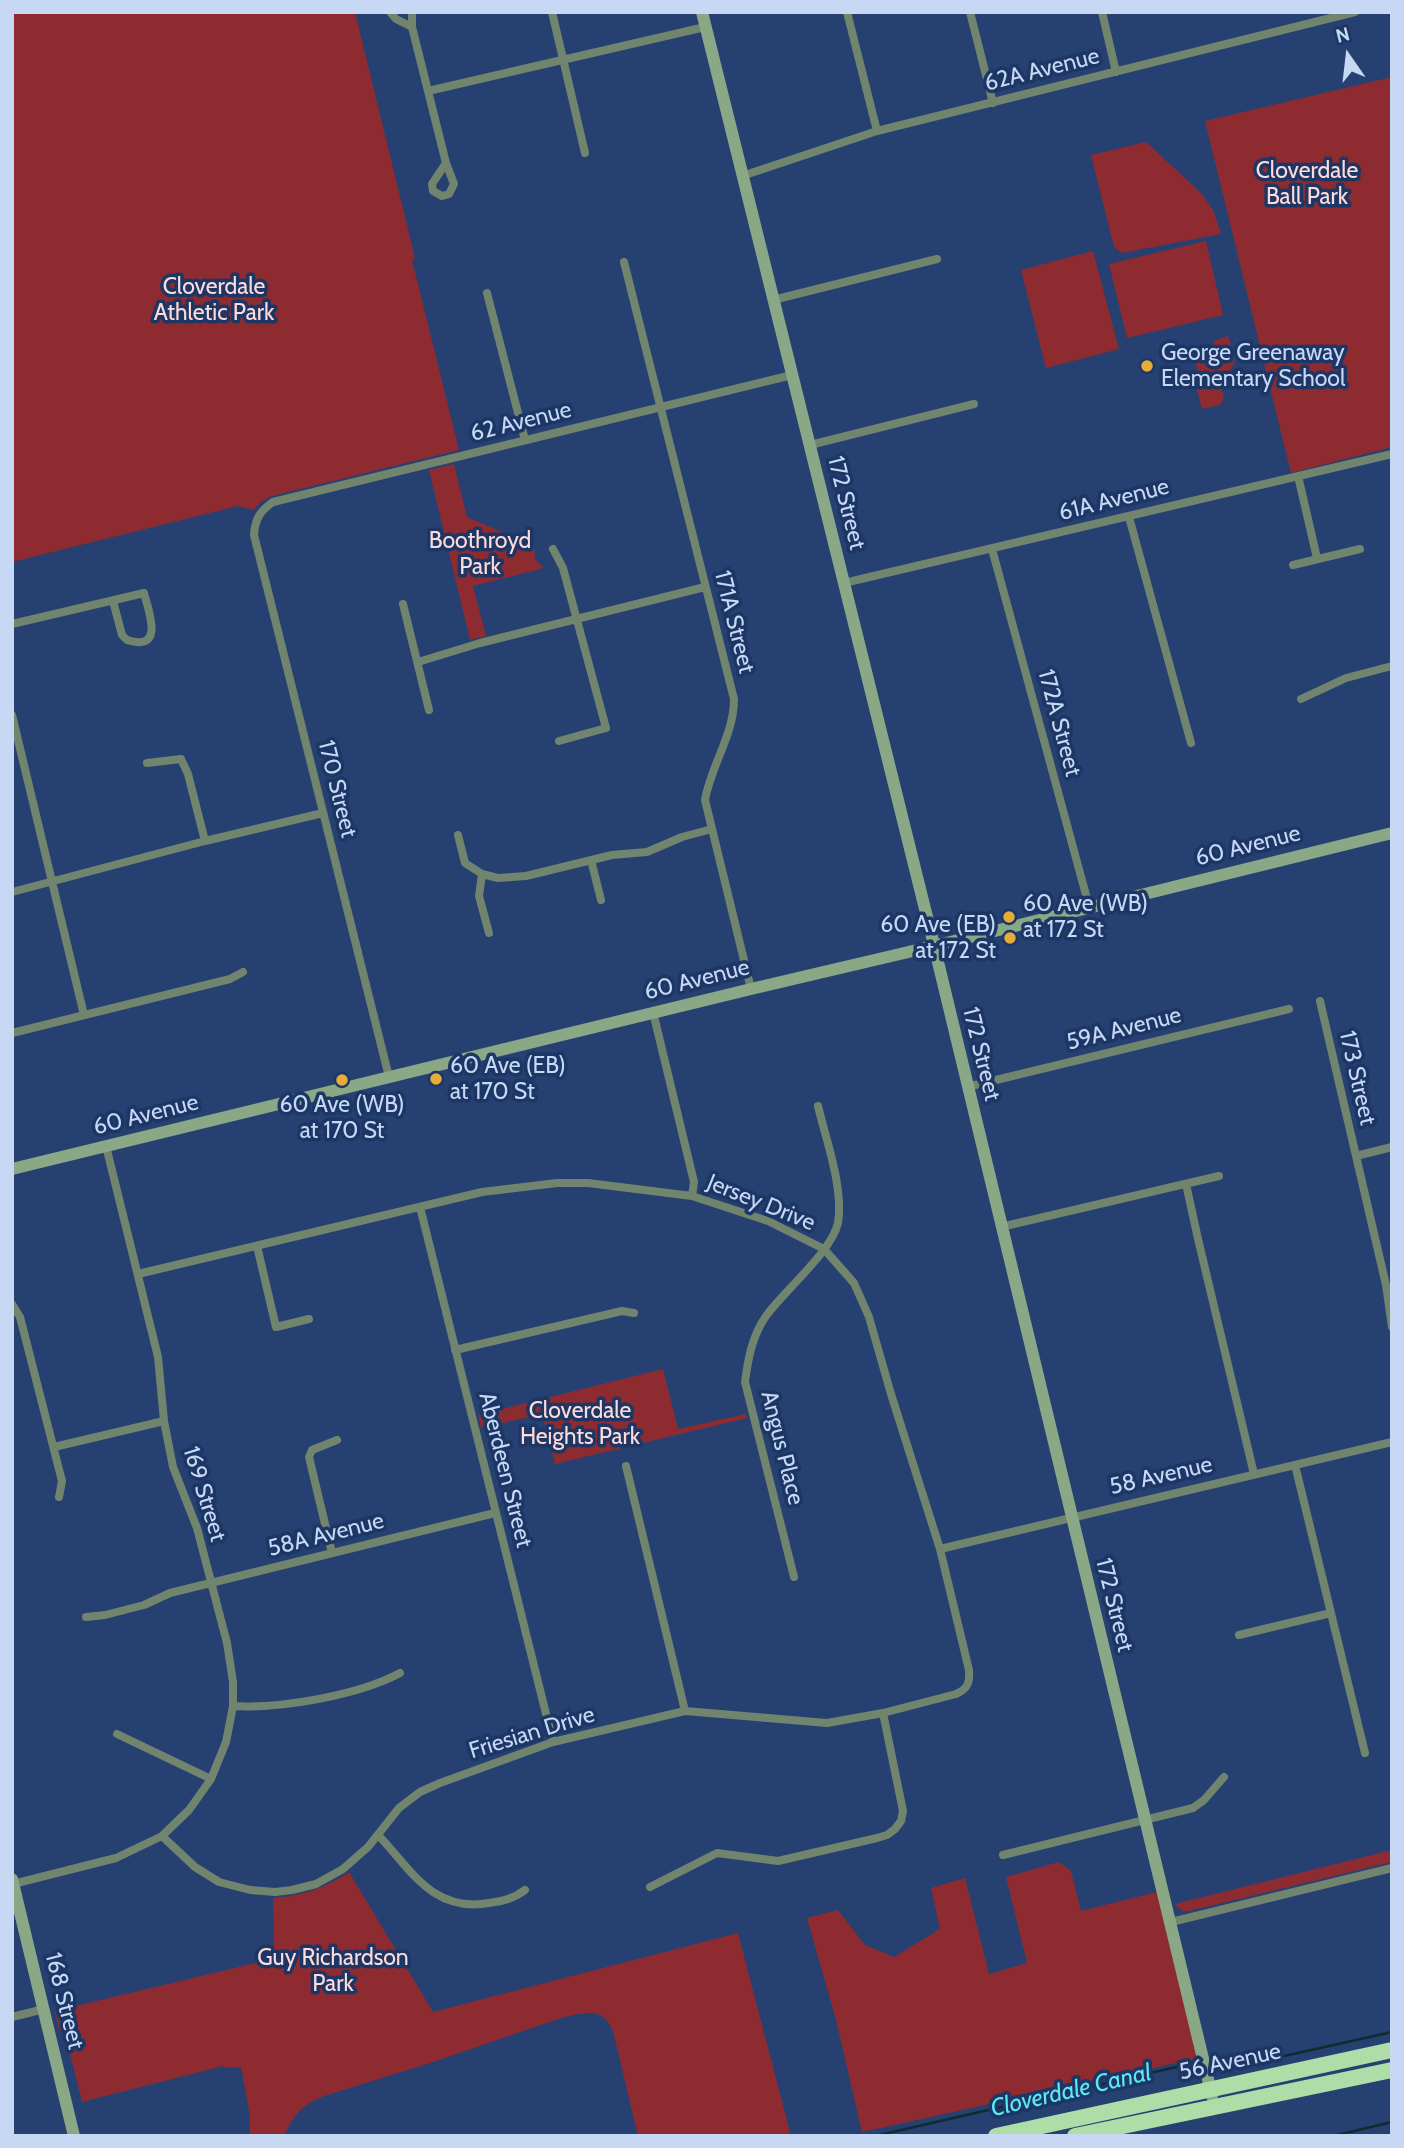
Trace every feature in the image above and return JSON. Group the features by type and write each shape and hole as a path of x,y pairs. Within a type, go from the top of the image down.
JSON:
{"highway":[{"name":"56 Avenue","path":"996,2136 1392,2050"},
{"name":"56 Avenue","path":"1074,2136 1392,2070"}],"street":[{"path":"390,12 396,19 412,27"},
{"path":"412,12 412,27 446,163"},
{"path":"552,12 586,153"},
{"name":"172 Street","path":"702,12 934,946 1214,2106"},
{"path":"848,12 877,131"},
{"path":"970,12 993,103"},
{"path":"1102,12 1116,72"},
{"name":"62A Avenue","path":"742,176 877,131 1355,12"},
{"path":"428,91 705,27"},
{"path":"773,300 937,259"},
{"name":"171A Street","path":"624,262 734,699 734,716 708,783 705,800 751,989"},
{"path":"487,293 525,440"},
{"name":"62 Avenue","path":"261,511 273,502 792,375"},
{"path":"810,445 974,404"},
{"name":"61A Avenue","path":"844,583 1392,454"},
{"path":"1298,476 1317,558"},
{"name":"170 Street","path":"261,511 255,522 254,535 389,1077"},
{"path":"1129,517 1191,743"},
{"path":"1293,565 1360,549"},
{"path":"553,550 563,568 578,618 606,729 559,741"},
{"name":"172A Street","path":"992,550 1089,906"},
{"path":"418,662 480,643 705,587"},
{"path":"12,624 144,593 153,626 149,638 141,642 127,640 122,635 113,601"},
{"path":"403,604 429,710"},
{"path":"1301,699 1346,678 1392,666"},
{"path":"12,715 84,1015"},
{"path":"147,763 181,759 188,774 205,841"},
{"path":"12,892 323,813"},
{"path":"458,835 465,863 482,874 498,877 526,876 591,860 647,852 682,837 712,829"},
{"name":"60 Avenue","path":"12,1169 1392,832"},
{"path":"591,860 601,900"},
{"path":"482,874 478,896 489,933"},
{"path":"12,1033 230,979 243,972"},
{"name":"173 Street","path":"1320,1001 1389,1295 1392,1327"},
{"name":"59A Avenue","path":"967,1087 1289,1009"},
{"path":"653,1013 694,1182 692,1196"},
{"name":"Angus Place","path":"794,1577 745,1382 750,1350 765,1318 824,1249 838,1224 839,1196 818,1107"},
{"name":"169 Street","path":"13,1882 116,1858 162,1836 189,1810 211,1779 226,1742 233,1706 231,1664 191,1510 173,1467 164,1421 158,1357 106,1146"},
{"path":"1356,1156 1392,1147"},
{"path":"1001,1227 1219,1177"},
{"name":"Jersey Drive","path":"138,1274 482,1192 557,1183 621,1186 692,1196 768,1221 824,1249 854,1283 869,1317 940,1549 969,1670 969,1684 964,1690"},
{"path":"1186,1184 1254,1474"},
{"name":"Aberdeen Street","path":"420,1207 553,1742"},
{"path":"257,1246 276,1326 309,1319"},
{"path":"12,1304 20,1317 54,1447 62,1481 59,1497"},
{"path":"456,1350 622,1311 634,1313"},
{"path":"54,1447 164,1421"},
{"path":"332,1553 309,1457 312,1450 337,1440"},
{"name":"58 Avenue","path":"940,1549 1392,1442"},
{"path":"1295,1465 1365,1753"},
{"path":"626,1466 685,1711"},
{"name":"58A Avenue","path":"86,1617 105,1615 211,1583 495,1513"},
{"path":"1239,1635 1331,1613"},
{"path":"233,1706 247,1707 320,1699 383,1682 400,1674"},
{"name":"Friesian Drive","path":"162,1836 195,1867 219,1882 250,1890 275,1892 330,1878 356,1859 399,1808 420,1793 553,1742 685,1711 815,1724 838,1722 956,1695 964,1690"},
{"path":"650,1887 716,1853 768,1861 788,1860 887,1835 901,1821 903,1811 883,1713"},
{"path":"117,1734 211,1779"},
{"path":"1003,1855 1193,1808 1204,1800 1224,1777"},
{"path":"378,1835 420,1884 450,1901 482,1905 505,1901 525,1890"},
{"path":"1171,1922 1392,1868"},
{"name":"168 Street","path":"13,1882 74,2135"},
{"path":"12,2017 44,2009"}],"green space":[{"name":"Cloverdale Athletic Park","path":"12,12 355,12 459,450 272,496 253,510 238,506 12,562"},
{"name":"Cloverdale Ball Park","path":"1392,77 1392,447 1291,473 1205,121"},
{"path":"1146,142 1201,193 1213,210 1221,234 1122,253 1114,247 1091,155"},
{"path":"1206,241 1223,315 1127,338 1109,264"},
{"path":"1093,251 1119,349 1046,368 1021,270"},
{"path":"1228,336 1235,362 1229,372 1231,380 1221,387 1224,398 1220,405 1202,409 1196,386 1200,381 1194,355 1211,351 1214,341"},
{"name":"Boothroyd Park","path":"454,464 467,517 534,546 535,559 544,568 473,586 486,636 470,640 429,470"},
{"name":"Cloverdale Heights Park","path":"663,1369 678,1429 746,1414 747,1418 555,1464 542,1414 481,1428 478,1415"},
{"path":"1392,1850 1392,1862 1189,1911 1182,1911 1175,1904"},
{"path":"1059,1862 1071,1871 1081,1911 1157,1892 1196,2061 1185,2061 862,2132 836,2020 807,1918 838,1910 865,1945 894,1957 940,1929 931,1888 965,1878 989,1974 1027,1963 1006,1877"},
{"name":"Guy Richardson Park","path":"349,1872 433,2012 738,1933 791,2136 638,2136 613,2031 604,2018 593,2013 564,2017 324,2096 299,2111 284,2136 250,2136 250,2116 241,2067 223,2066 82,2102 66,2037 59,2030 55,2011 268,1960 274,1948 273,1898 313,1890"}],"waterway":[{"name":"Cloverdale Canal","path":"1223,2062 1271,2059 1392,2032"},
{"name":"Cloverdale Canal","path":"875,2136 1185,2065"},
{"path":"1333,2136 1392,2122"}],"place":[{"name":"George Greenaway Elementary School","path":"1147,366"},
{"name":"60 Ave (WB) at 172 St","path":"1009,917"},
{"name":"60 Ave (EB) at 172 St","path":"1010,938"},
{"name":"60 Ave (EB) at 170 St","path":"436,1079"},
{"name":"60 Ave (WB) at 170 St","path":"342,1080"}]}
